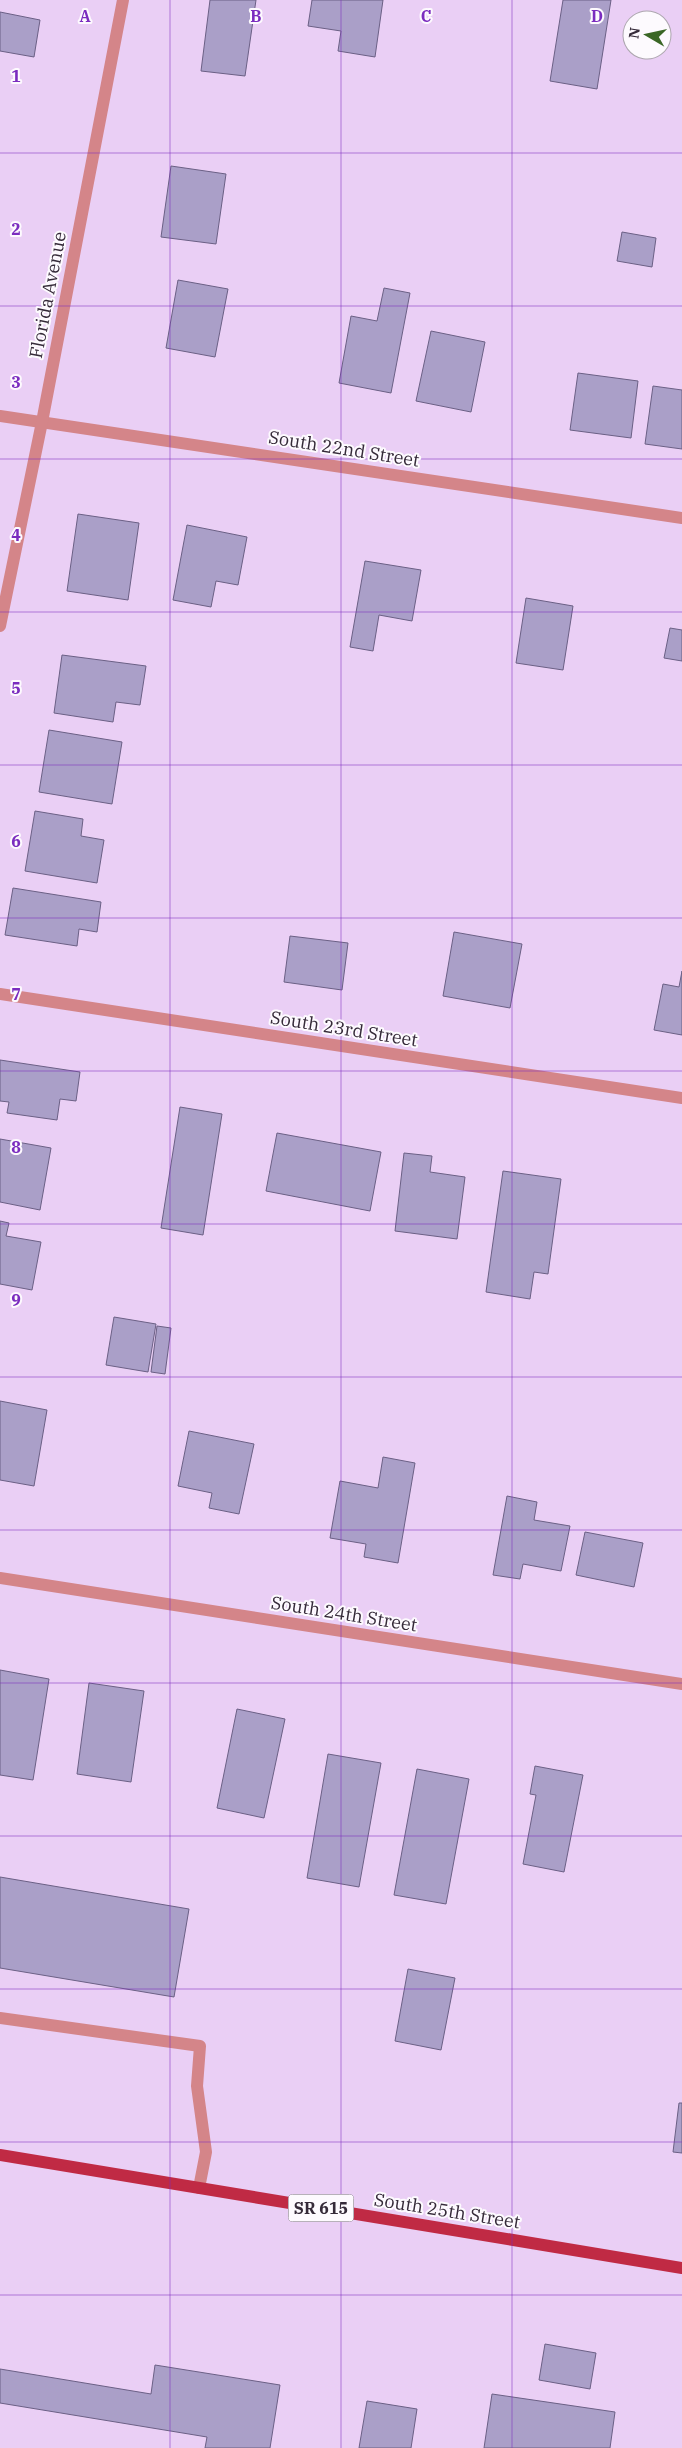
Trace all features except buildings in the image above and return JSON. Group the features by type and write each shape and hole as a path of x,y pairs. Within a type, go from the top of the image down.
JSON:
{"main road":[{"name":"South 25th Street","path":"0,2155 682,2268"}],"street":[{"name":"Florida Avenue","path":"0,626 42,422 123,0"},
{"name":"South 22nd Street","path":"0,416 682,518"},
{"name":"South 23rd Street","path":"0,994 682,1098"},
{"name":"South 24th Street","path":"0,1578 682,1684"},
{"path":"0,2018 200,2046 197,2086 206,2152 200,2188"}]}
